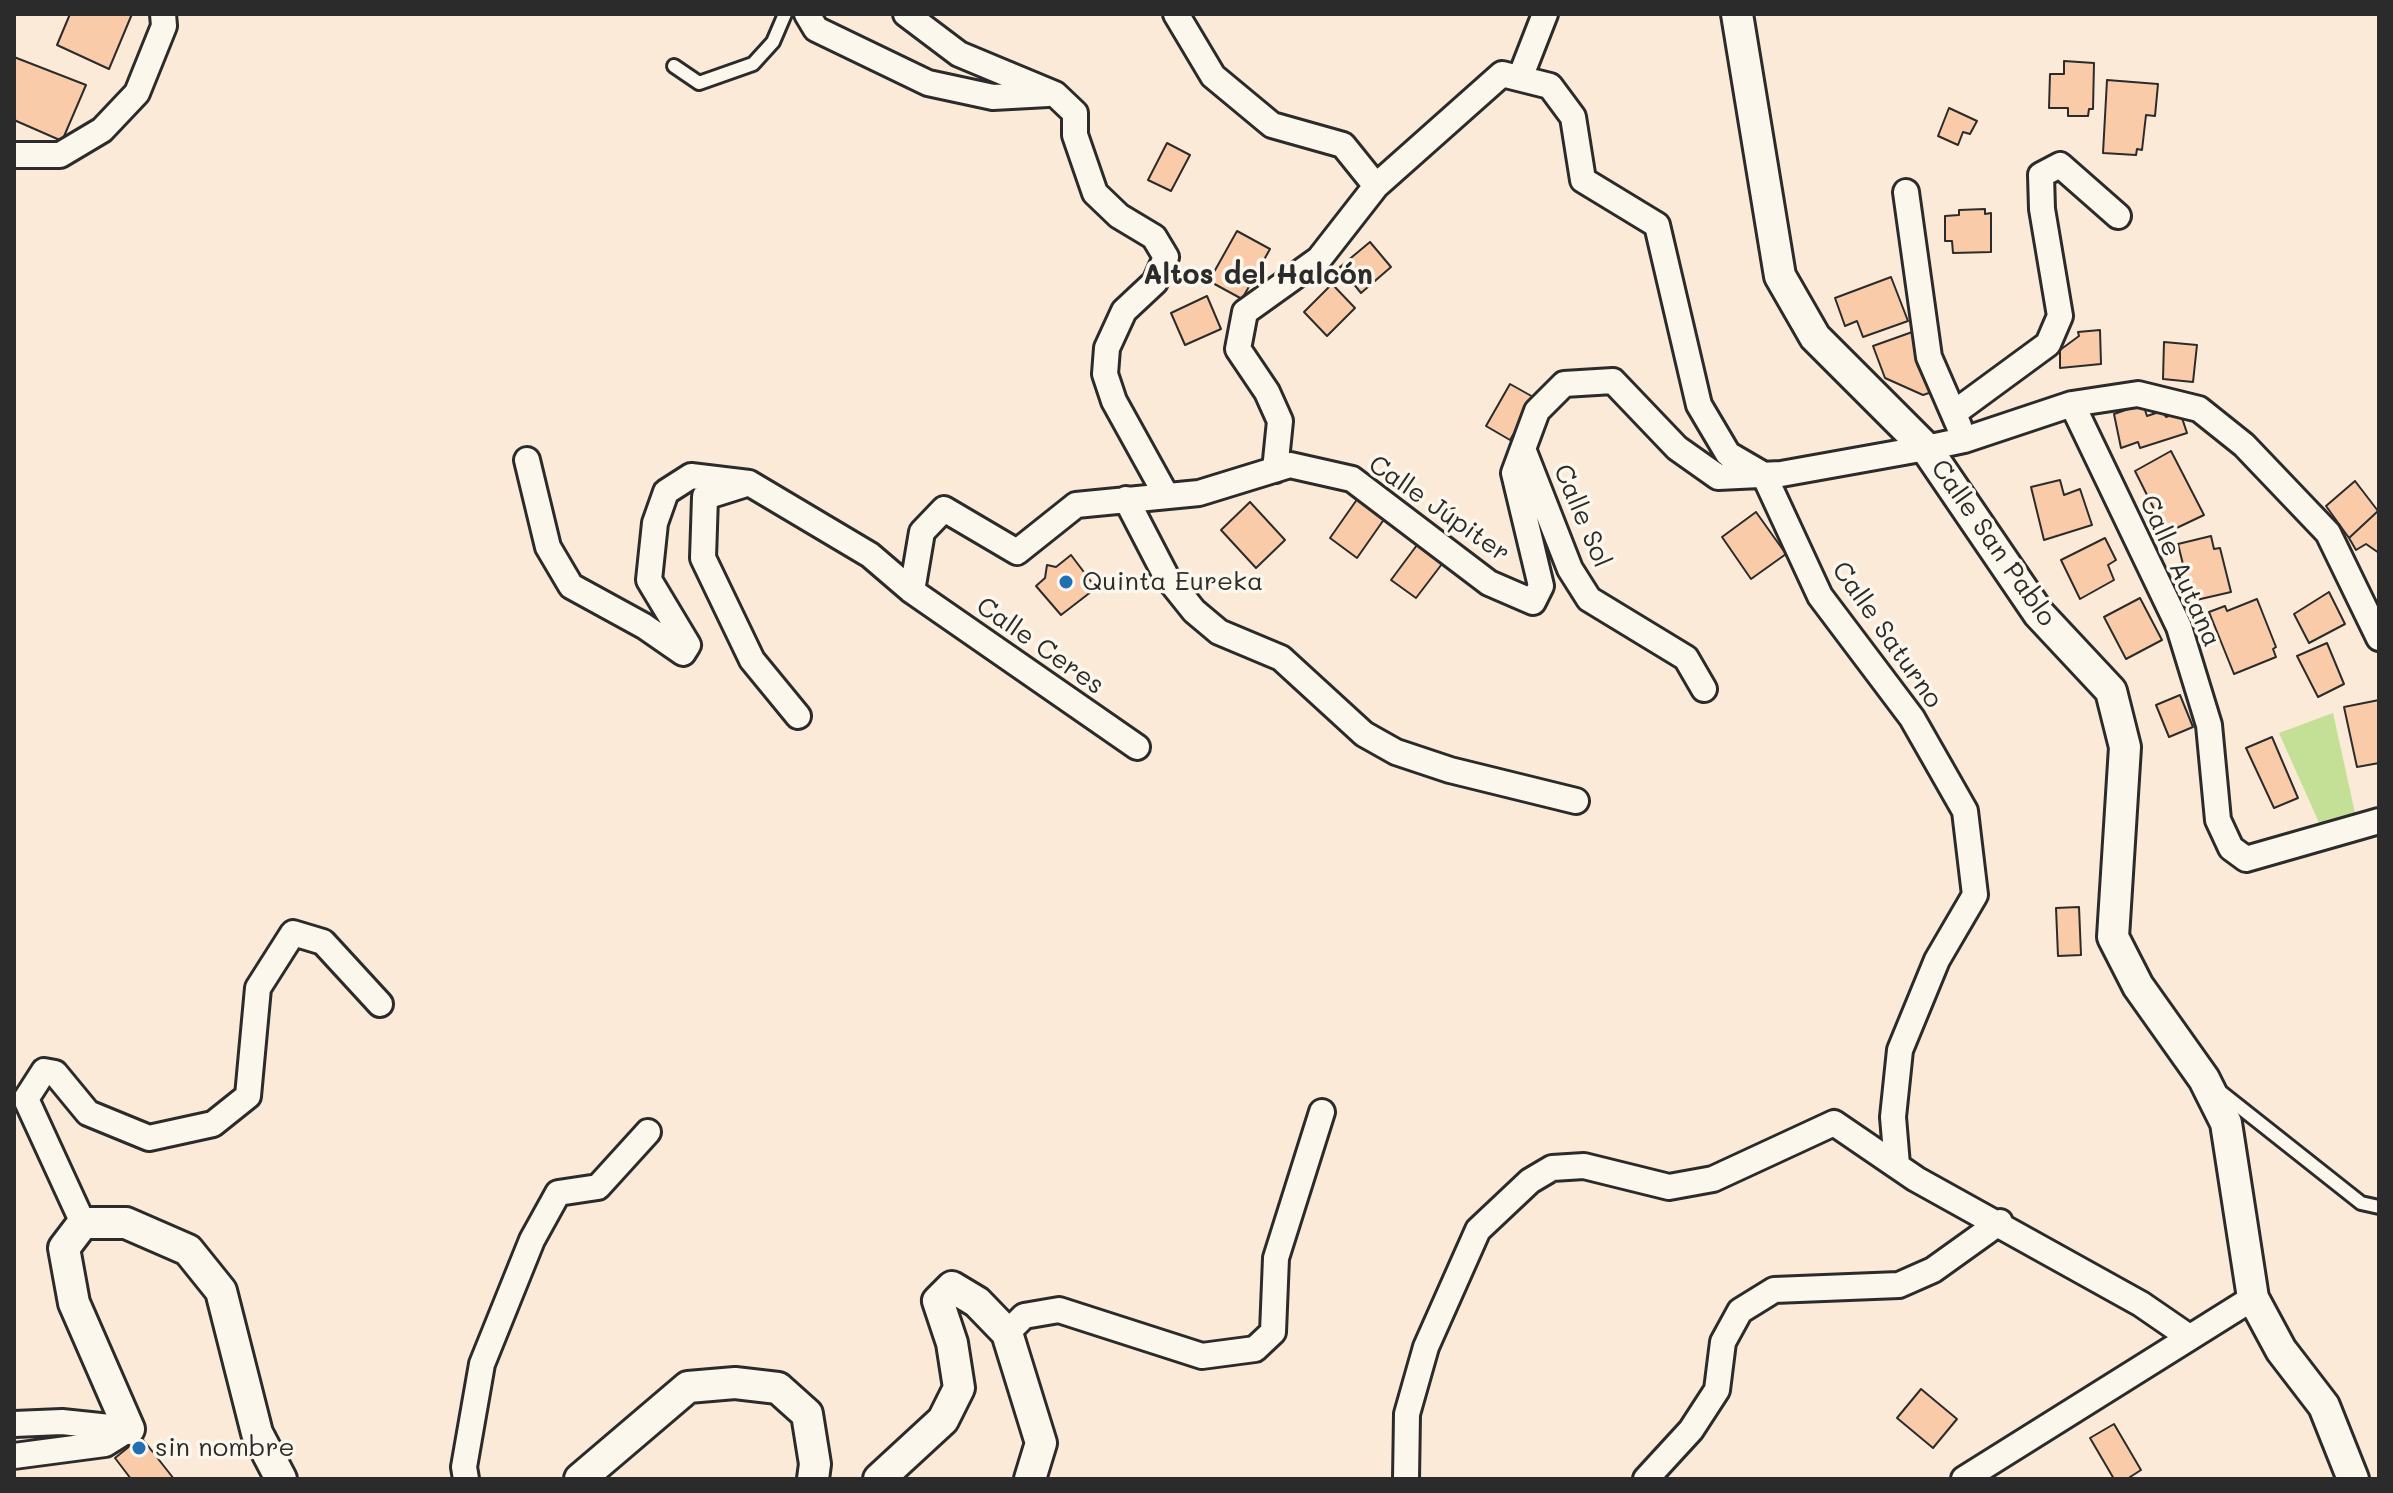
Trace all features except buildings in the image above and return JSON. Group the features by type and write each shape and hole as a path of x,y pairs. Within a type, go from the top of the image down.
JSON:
{"street":[{"path":"14,155 60,155 102,130 137,93 164,26 163,14"},
{"path":"807,14 816,29 928,83 993,97 1055,94"},
{"path":"906,14 959,54 1055,94 1075,113 1075,135 1095,193 1119,216 1154,237 1166,257 1155,282 1124,311 1107,348 1105,374 1114,401 1166,495"},
{"path":"1176,14 1213,76 1272,125 1343,145 1376,186"},
{"path":"1520,78 1545,14"},
{"name":"Calle San Pablo","path":"1737,14 1780,276 1815,337 1926,448 2039,614 2111,691 2125,747 2113,937 2138,986 2204,1079 2226,1123 2253,1298 2281,1350 2324,1406 2353,1479"},
{"path":"1275,470 1280,421 1267,392 1238,349 1245,312 1319,259 1376,186 1502,74 1550,86 1573,117 1583,180 1657,225 1699,405 1728,454 1764,475"},
{"path":"1954,413 2048,344 2060,316 2042,209 2041,175 2060,165 2118,216"},
{"path":"1906,192 1929,357 1964,440"},
{"name":"Calle Júpiter","path":"912,591 922,532 944,509 1017,552 1076,505 1199,493 1290,465 1352,479 1489,583 1533,602 1541,586 1514,473 1537,411 1564,384 1613,381 1677,448 1718,477 1764,475 1926,448 1964,440 2072,404 2138,394 2199,409 2244,445 2328,533 2379,638"},
{"name":"Calle Autana","path":"2072,404 2179,627 2209,725 2218,820 2231,848 2246,859 2379,821"},
{"name":"Calle Sol","path":"1523,449 1570,569 1589,599 1686,658 1704,689"},
{"path":"527,460 548,547 571,586 644,626 683,653 688,645 649,580 655,523 666,492 691,476 749,483 870,555 912,591"},
{"name":"Calle Saturno","path":"1764,475 1820,596 1912,718 1965,811 1975,895 1937,960 1900,1050 1893,1117 1897,1165"},
{"path":"749,483 705,497 703,558 752,660 798,716"},
{"path":"1126,499 1166,576 1194,611 1219,632 1281,658 1364,734 1396,752 1450,770 1576,801"},
{"name":"Calle Ceres","path":"912,591 1137,747"},
{"path":"83,1223 26,1099 44,1071 55,1073 88,1113 149,1138 213,1124 248,1096 258,988 293,933 323,942 380,1004"},
{"path":"1007,1333 1024,1316 1059,1310 1202,1356 1255,1349 1273,1332 1276,1258 1322,1112"},
{"path":"1406,1479 1407,1414 1426,1347 1478,1230 1530,1181 1552,1168 1584,1166 1669,1187 1713,1179 1834,1123 1897,1165 2141,1304 2189,1337"},
{"path":"466,1479 464,1467 482,1364 532,1240 558,1193 598,1187 648,1132"},
{"path":"1646,1479 1691,1430 1717,1390 1723,1342 1740,1311 1774,1290 1899,1285 1933,1270 2000,1222"},
{"path":"83,1223 64,1248 74,1303 129,1429"},
{"path":"83,1223 126,1223 188,1250 221,1291 257,1433 281,1479"},
{"path":"879,1479 943,1420 959,1388 952,1343 938,1301 952,1287 977,1302 1007,1333 1041,1443 1030,1479"},
{"path":"1964,1479 2253,1298"},
{"path":"580,1479 688,1387 735,1383 778,1388 807,1414 815,1464 813,1479"},
{"path":"14,1424 62,1422 129,1429"},
{"path":"14,1456 105,1444 129,1429"}],"lane":[{"path":"674,66 699,83 753,64 773,42 785,14"},
{"path":"2204,1079 2361,1203 2379,1207"}],"green space":[{"path":"2333,713 2355,813 2320,825 2279,733"}],"place":[{"name":"Quinta Eureka","path":"1066,582"},
{"name":"sin nombre","path":"139,1448"}],"district":[{"name":"Altos del Halcón","path":"1258,275"}]}
